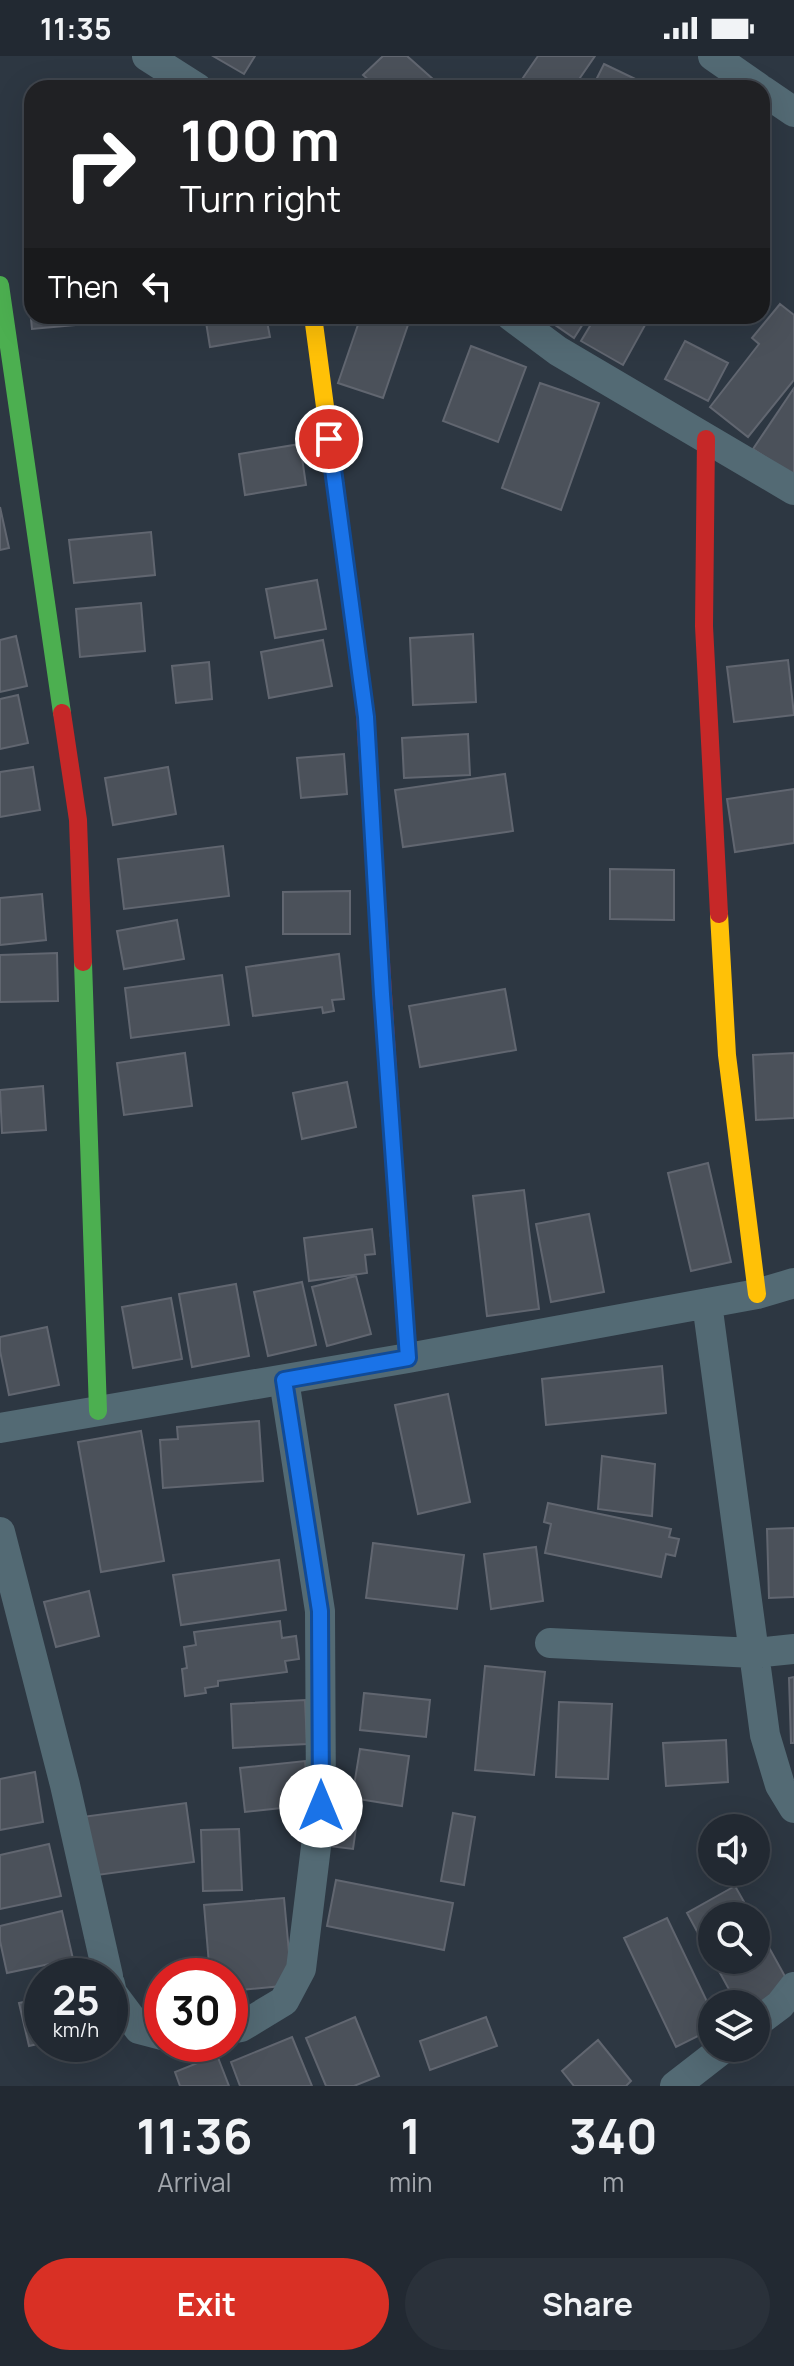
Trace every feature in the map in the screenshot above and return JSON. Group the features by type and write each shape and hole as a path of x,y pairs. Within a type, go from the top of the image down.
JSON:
{"street":[{"path":"147,56 184,80"},
{"path":"713,56 748,80"},
{"path":"770,95 794,112"},
{"path":"0,285 78,820 98,1411"},
{"path":"314,324 366,717 408,1358"},
{"path":"522,324 558,351 794,490"},
{"path":"706,439 704,626 727,1055 757,1294"},
{"path":"0,1428 408,1358 757,1294 794,1283"},
{"path":"707,1303 765,1735 780,1785 794,1808"},
{"path":"248,2023 284,2001 301,1969 321,1806 320,1611 284,1380"},
{"path":"0,1532 65,1785 104,1958"},
{"path":"550,1643 754,1653 794,1649"},
{"path":"770,2012 794,1987"},
{"path":"128,2014 139,2029 144,2030"},
{"path":"675,2086 706,2062"}],"building":[{"path":"213,56 255,56 244,74"},
{"path":"383,56 407,56 434,80 369,80 363,75"},
{"path":"538,56 595,56 578,80 522,80"},
{"path":"604,64 638,80 596,80"},
{"path":"780,304 794,315 794,380 748,437 710,407 759,344 752,338 764,324 770,324 770,316"},
{"path":"32,324 87,324 32,329"},
{"path":"206,324 268,324 270,337 210,347"},
{"path":"358,324 408,324 383,398 338,383"},
{"path":"554,324 583,324 574,338"},
{"path":"591,324 646,324 623,365 581,341"},
{"path":"685,341 728,363 708,401 665,379"},
{"path":"471,346 526,367 498,442 443,421"},
{"path":"540,383 599,403 561,510 502,488"},
{"path":"794,388 794,476 753,449"},
{"path":"300,444 306,485 245,495 239,454"},
{"path":"0,507 9,548 0,550"},
{"path":"151,532 155,575 74,583 69,540"},
{"path":"317,580 326,629 275,638 266,589"},
{"path":"141,603 145,651 80,657 76,609"},
{"path":"473,634 476,702 413,705 410,638"},
{"path":"16,636 27,686 0,692 0,640"},
{"path":"323,640 332,686 269,698 261,652"},
{"path":"788,660 794,715 734,722 727,667"},
{"path":"209,662 212,699 176,703 172,666"},
{"path":"18,695 28,743 0,749 0,699"},
{"path":"468,734 470,775 404,778 402,738"},
{"path":"344,754 347,794 301,798 297,758"},
{"path":"33,767 40,810 0,817 0,772"},
{"path":"168,767 176,814 113,825 105,778"},
{"path":"505,774 513,831 403,847 395,790"},
{"path":"794,789 794,843 735,852 727,799"},
{"path":"223,846 229,896 124,909 118,859"},
{"path":"610,869 674,870 674,920 610,919"},
{"path":"350,891 350,934 283,934 283,892"},
{"path":"42,894 46,940 0,945 0,898"},
{"path":"177,920 184,959 124,969 117,931"},
{"path":"57,953 58,1001 0,1002 0,955"},
{"path":"339,954 344,999 332,1000 334,1011 323,1013 322,1007 253,1016 246,967"},
{"path":"222,975 229,1025 131,1038 125,988"},
{"path":"505,989 516,1050 420,1067 409,1006"},
{"path":"185,1053 192,1106 124,1115 117,1063"},
{"path":"794,1053 794,1118 756,1120 753,1055"},
{"path":"347,1082 356,1127 302,1139 293,1093"},
{"path":"43,1086 46,1130 2,1133 0,1090"},
{"path":"708,1163 731,1262 691,1271 668,1173"},
{"path":"524,1190 539,1309 487,1316 473,1196"},
{"path":"589,1214 604,1292 551,1302 536,1224"},
{"path":"372,1229 375,1254 365,1255 367,1273 309,1281 304,1238"},
{"path":"356,1276 371,1334 327,1346 312,1287"},
{"path":"302,1282 316,1345 268,1356 254,1292"},
{"path":"236,1284 249,1356 192,1367 179,1294"},
{"path":"171,1298 182,1359 133,1368 122,1307"},
{"path":"47,1327 59,1385 9,1395 0,1337"},
{"path":"662,1366 666,1413 546,1425 542,1379"},
{"path":"448,1394 470,1502 418,1514 395,1405"},
{"path":"259,1421 263,1481 163,1488 160,1440 178,1439 177,1427"},
{"path":"141,1431 164,1561 101,1572 78,1442"},
{"path":"602,1456 655,1464 652,1516 598,1509"},
{"path":"548,1503 671,1529 669,1537 679,1539 675,1556 666,1554 661,1577 545,1553 551,1524 544,1522"},
{"path":"794,1528 794,1597 769,1598 767,1529"},
{"path":"373,1543 464,1555 457,1609 366,1598"},
{"path":"536,1547 543,1601 491,1609 484,1554"},
{"path":"279,1560 286,1610 181,1625 173,1575"},
{"path":"89,1591 99,1636 56,1647 44,1602"},
{"path":"280,1621 282,1638 296,1636 299,1659 285,1661 287,1672 218,1681 218,1686 205,1688 206,1693 185,1696 182,1669 187,1668 184,1647 196,1645 194,1632"},
{"path":"485,1666 545,1672 534,1775 475,1770"},
{"path":"794,1677 794,1743 791,1743 789,1678"},
{"path":"364,1693 430,1700 426,1737 360,1730"},
{"path":"305,1700 307,1744 233,1748 231,1704"},
{"path":"559,1702 612,1704 608,1779 556,1777"},
{"path":"726,1740 728,1782 666,1786 663,1743"},
{"path":"360,1749 409,1756 402,1806 352,1798"},
{"path":"305,1761 309,1805 245,1812 240,1768"},
{"path":"35,1772 43,1822 0,1830 0,1779"},
{"path":"186,1803 194,1862 90,1876 82,1817"},
{"path":"334,1803 359,1807 353,1849 328,1846"},
{"path":"453,1813 475,1817 464,1885 441,1881"},
{"path":"239,1829 242,1890 203,1891 201,1830"},
{"path":"49,1844 61,1896 0,1909 0,1855"},
{"path":"336,1880 453,1903 444,1950 327,1926"},
{"path":"735,1886 744,1902 707,1902"},
{"path":"284,1898 292,1985 248,1989 248,1958 208,1958 204,1905"},
{"path":"698,1907 698,1933 687,1913"},
{"path":"62,1911 73,1958 24,1958 24,1969 7,1973 0,1926"},
{"path":"667,1918 701,1990 698,1990 698,2036 676,2047 624,1938"},
{"path":"770,1949 792,1989 770,2001 770,1990 729,1990 721,1974 770,1974"},
{"path":"24,2002 24,2024 19,2003"},
{"path":"355,2017 379,2076 354,2086 326,2086 306,2038"},
{"path":"486,2017 497,2046 430,2070 420,2041"},
{"path":"292,2037 312,2086 240,2086 231,2062 248,2062 248,2055"},
{"path":"598,2040 631,2081 626,2086 574,2086 562,2071"},
{"path":"200,2062 220,2062 229,2086 180,2086 175,2072"}],"traffic: fast":[{"path":"0,285 62,713"},
{"path":"83,962 98,1411"}],"traffic: slow":[{"path":"314,324 364,701"},
{"path":"719,914 727,1055 757,1294"},
{"path":"398,1224 408,1358"}],"traffic: jam":[{"path":"706,439 704,626 719,914"},
{"path":"364,701 398,1224"},
{"path":"62,713 78,820 83,962"}],"route":[{"path":"321,1806 320,1611 284,1380 408,1358 366,717 329,439"}]}
